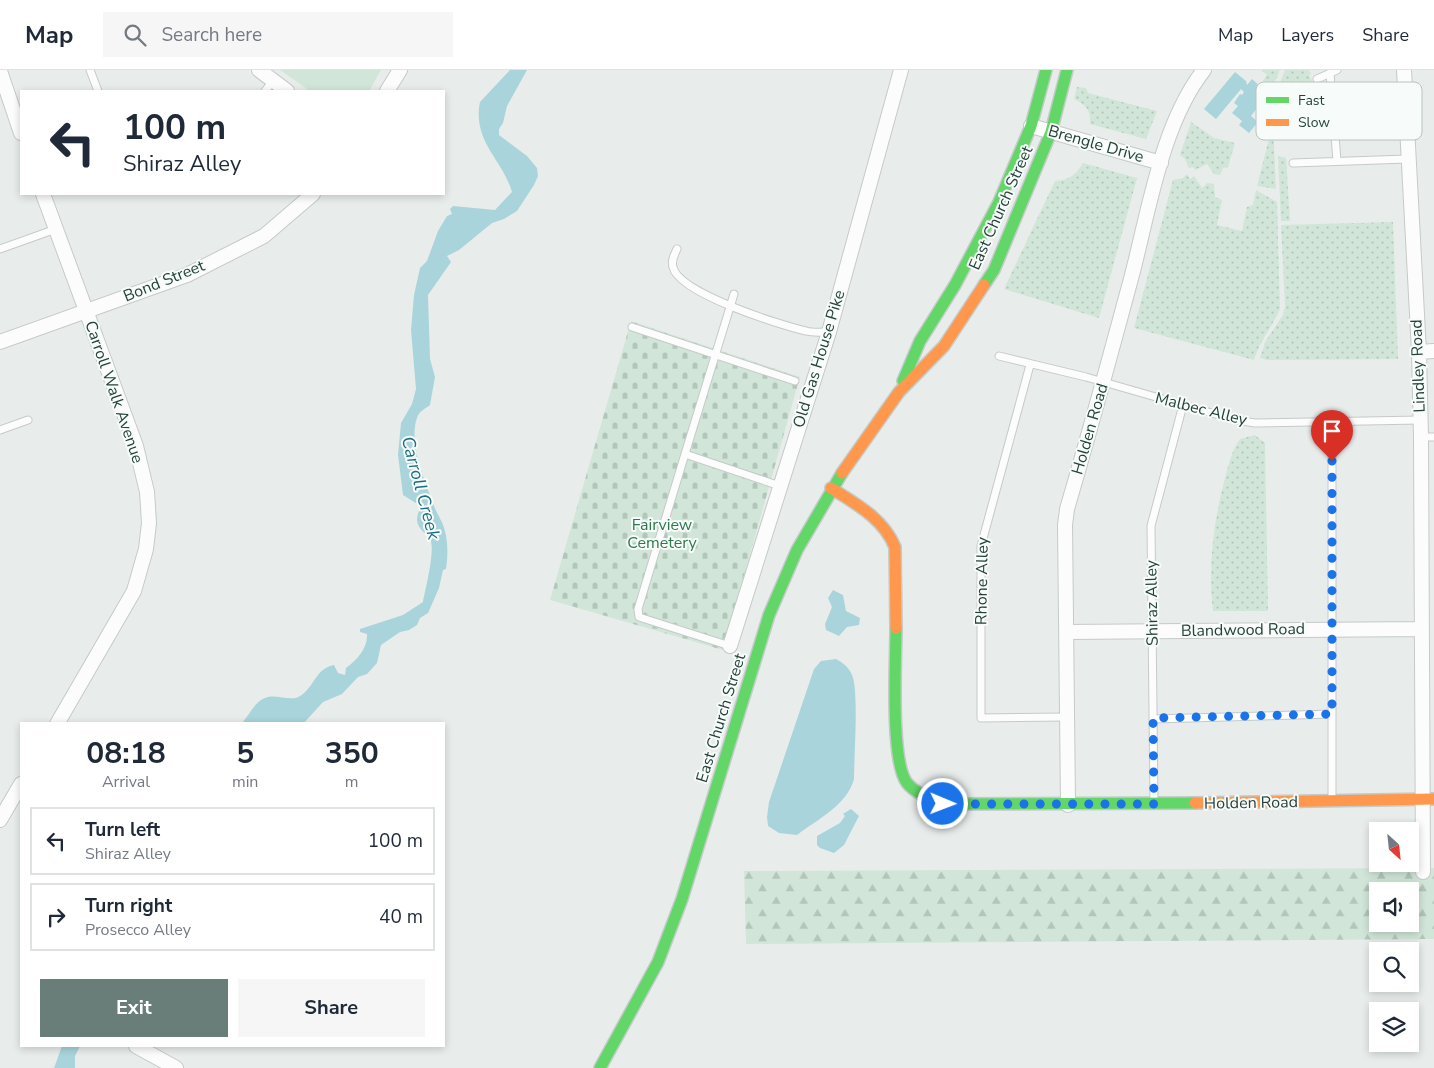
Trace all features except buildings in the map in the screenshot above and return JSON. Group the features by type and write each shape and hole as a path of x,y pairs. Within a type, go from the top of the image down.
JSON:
{"main road":[{"name":"East Church Street","path":"899,392 920,341 956,285 999,202 1031,126 1046,70"},
{"name":"East Church Street","path":"600,1068 658,962 691,873 770,615 812,520 899,392 944,346 994,270 1051,132 1067,70"},
{"name":"Holden Road","path":"832,488 884,525 892,535 895,547 897,753 906,782 918,793 943,804 1068,805 1428,799"}],"street":[{"path":"259,70 269,86 283,90"},
{"path":"388,90 400,70"},
{"name":"Old Gas House Pike","path":"730,646 829,332 901,70"},
{"name":"Holden Road","path":"1068,805 1065,525 1067,508 1103,384 1161,163 1173,125 1204,70"},
{"path":"0,71 20,130"},
{"name":"Brengle Drive","path":"1031,126 1161,163"},
{"name":"Lindley Road","path":"1406,140 1419,352 1420,420 1427,437 1420,629 1428,799 1422,872"},
{"name":"Carroll Walk Avenue","path":"43,195 136,446 147,492 149,523 146,549 134,591 58,722"},
{"name":"Bond Street","path":"0,342 187,275 264,236 312,195"},
{"path":"1419,352 1434,351"},
{"name":"Blandwood Road","path":"1066,632 1420,629"},
{"path":"0,820 20,786"},
{"path":"138,1047 176,1068"}],"lane":[{"path":"90,70 98,90"},
{"path":"1317,79 1333,72"},
{"path":"1336,140 1337,161"},
{"path":"1293,163 1407,159"},
{"path":"0,250 56,229"},
{"path":"677,249 673,258 672,268 687,286 713,297 730,307 808,332 829,332"},
{"path":"730,646 639,617 638,609 734,294"},
{"path":"632,327 795,381"},
{"path":"999,356 1086,377 1103,384"},
{"name":"Rhone Alley","path":"1030,365 981,546 981,718 1067,718"},
{"name":"Malbec Alley","path":"1103,384 1255,423 1420,420"},
{"name":"Shiraz Alley","path":"1154,804 1151,526 1184,405"},
{"path":"0,430 28,420"},
{"path":"1332,422 1332,802"},
{"path":"685,454 780,486"},
{"path":"1153,718 1332,714"}],"green space":[{"path":"280,70 381,70 370,90 309,90"},
{"path":"1261,70 1280,70 1275,82 1264,82 1267,75"},
{"path":"1285,70 1309,70 1311,74 1309,75 1313,82 1280,82"},
{"path":"1077,87 1086,88 1088,93 1157,111 1146,139 1090,124 1090,115 1087,108 1074,99"},
{"path":"1191,122 1214,138 1235,143 1228,167 1223,168 1220,175 1214,174 1207,164 1195,170 1193,167 1189,168 1185,159 1180,155"},
{"path":"1269,140 1274,140 1276,189 1257,186"},
{"path":"1278,156 1286,158 1290,221 1281,221"},
{"path":"1083,163 1137,178 1099,318 1004,289 1055,181 1072,176"},
{"path":"1187,174 1190,179 1194,176 1202,188 1207,183 1214,184 1215,197 1222,200 1217,225 1242,231 1247,207 1253,205 1256,190 1277,202 1280,309 1254,360 1134,328 1173,180 1183,178"},
{"path":"1393,222 1398,359 1267,360 1260,358 1265,342 1283,315 1285,306 1281,225"},
{"name":"Fairview Cemetery","path":"631,321 800,377 723,650 550,600"},
{"path":"1255,435 1265,443 1268,611 1213,611 1212,546 1228,465 1240,439"},
{"path":"1369,868 1369,872 1419,872 1419,868 1434,868 1434,939 746,944 744,871"}],"water":[{"name":"Carroll Creek","path":"510,70 527,70 507,106 503,123 499,129 499,135 527,156 537,168 538,176 517,211 504,219 492,223 459,250 447,256 451,262 428,295 430,359 435,377 430,405 417,418 415,439 422,474 443,524 446,536 446,569 443,570 439,588 428,613 420,618 417,625 409,630 400,632 381,645 377,663 367,674 358,677 342,694 323,702 305,722 243,722 255,706 265,698 299,697 320,673 328,667 334,665 338,673 345,675 346,668 358,657 366,644 367,634 360,632 360,629 403,615 423,602 428,580 432,544 430,539 420,529 418,523 419,505 403,495 398,455 401,423 412,404 416,389 411,330 414,295 420,268 427,261 438,231 447,216 452,214 450,209 453,206 495,210 512,192 480,128 480,102"},
{"path":"1235,72 1246,81 1247,85 1252,79 1256,83 1256,109 1251,116 1256,120 1256,124 1249,133 1239,125 1242,121 1232,113 1238,106 1234,103 1240,94 1242,95 1244,92 1241,89 1216,119 1204,109"},
{"path":"833,590 843,595 846,611 860,618 859,625 847,627 839,636 826,630 825,624 832,607 828,598"},
{"path":"836,659 849,670 854,683 856,709 854,779 845,796 831,811 797,835 779,833 768,826 769,802 814,669 821,661"},
{"path":"851,809 859,816 844,845 834,853 820,848 817,845 817,836 840,823 845,816 843,814"},
{"path":"62,1047 80,1047 75,1056 75,1068 54,1068"}],"traffic: fast":[{"path":"903,381 920,341 955,285 999,202 1031,126 1046,70"},
{"path":"984,285 994,270 1051,132 1067,70"},
{"path":"600,1068 658,962 682,899 769,615 797,550 842,473"},
{"path":"896,628 895,709 898,754 907,783 919,793 943,804 1195,803"}],"traffic: slow":[{"path":"842,473 899,392 944,346 984,285"},
{"path":"831,488 859,506 876,520 890,537 895,547 896,628"},
{"path":"1195,803 1434,799"}],"route":[{"path":"943,804 1154,804 1153,718 1332,714 1332,461"}]}
